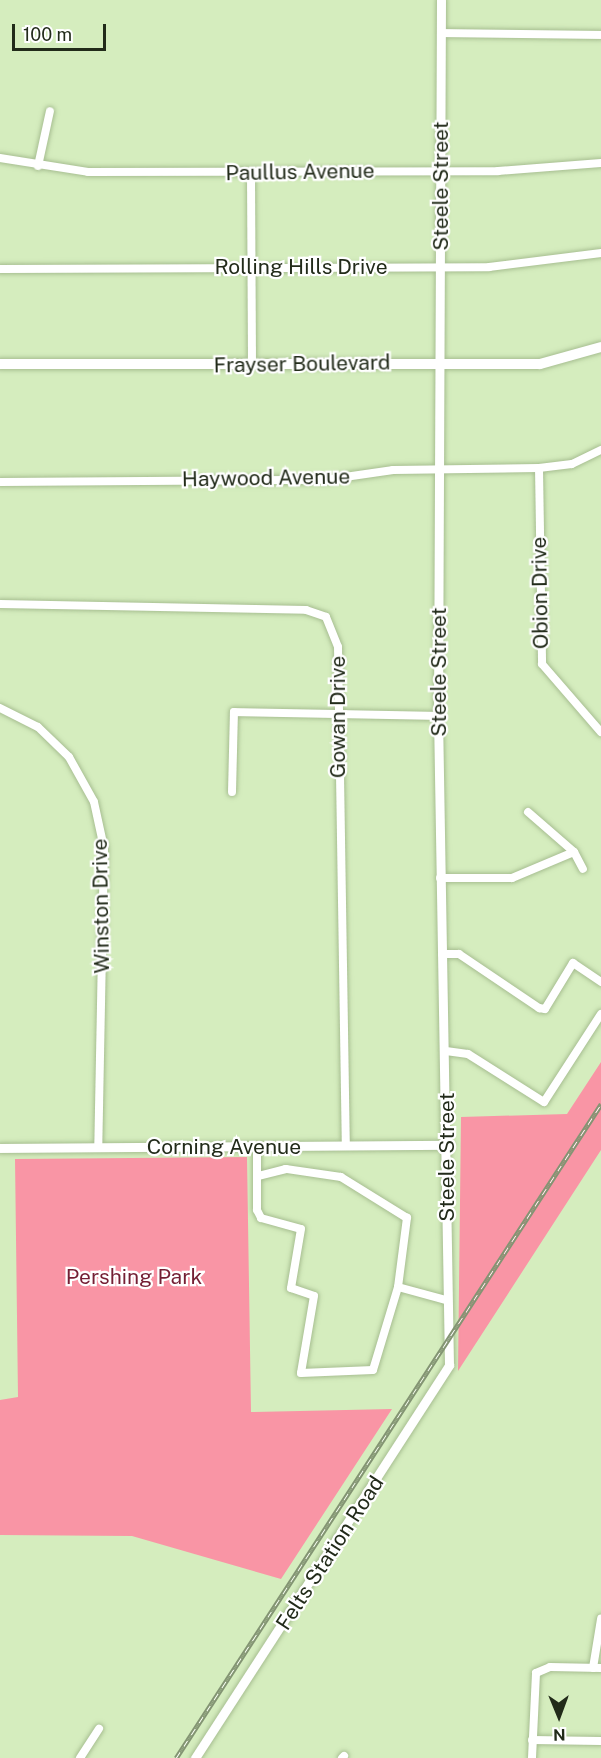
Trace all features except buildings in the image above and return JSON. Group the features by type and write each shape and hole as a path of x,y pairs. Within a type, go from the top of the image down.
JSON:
{"main road":[{"name":"Frayser Boulevard","path":"0,364 252,366 540,364 601,347"}],"street":[{"name":"Steele Street","path":"441,0 439,363 441,468 438,716 448,1145 447,1343"},
{"path":"441,33 601,35"},
{"path":"38,165 50,111"},
{"name":"Paullus Avenue","path":"0,158 88,172 441,171 601,163"},
{"path":"251,173 252,366"},
{"name":"Rolling Hills Drive","path":"0,269 489,267 601,253"},
{"name":"Haywood Avenue","path":"0,482 324,480 441,468 539,468 572,464 601,450"},
{"name":"Obion Drive","path":"539,468 542,664 601,732"},
{"name":"Gowan Drive","path":"0,604 306,610 326,617 334,633 346,1146"},
{"name":"Winston Drive","path":"0,708 38,727 69,757 94,802 104,848 98,1147"},
{"path":"232,792 234,712 438,716"},
{"path":"528,812 574,852 583,869"},
{"path":"440,878 512,878 542,870 574,852"},
{"path":"442,954 459,954 539,1008 545,1009 573,963 601,982"},
{"path":"446,1051 468,1054 544,1102 601,1014"},
{"name":"Corning Avenue","path":"0,1148 448,1145"},
{"path":"257,1146 258,1176 261,1218 301,1229 291,1288 315,1296 301,1373 373,1371 398,1287 407,1218 341,1177 286,1169 258,1176"},
{"path":"398,1287 446,1300"},
{"name":"Felts Station Road","path":"195,1758 434,1395 449,1365 447,1343"},
{"path":"532,1758 537,1673 550,1667 597,1668 601,1619"},
{"path":"80,1758 99,1729"},
{"path":"532,1740 601,1742"}],"green space":[{"path":"601,1062 601,1150 458,1371 461,1117 567,1114"},
{"name":"Pershing Park","path":"247,1157 251,1412 392,1409 281,1579 132,1536 0,1535 0,1400 18,1397 15,1159"}],"railway":[{"path":"176,1758 601,1104"}]}
